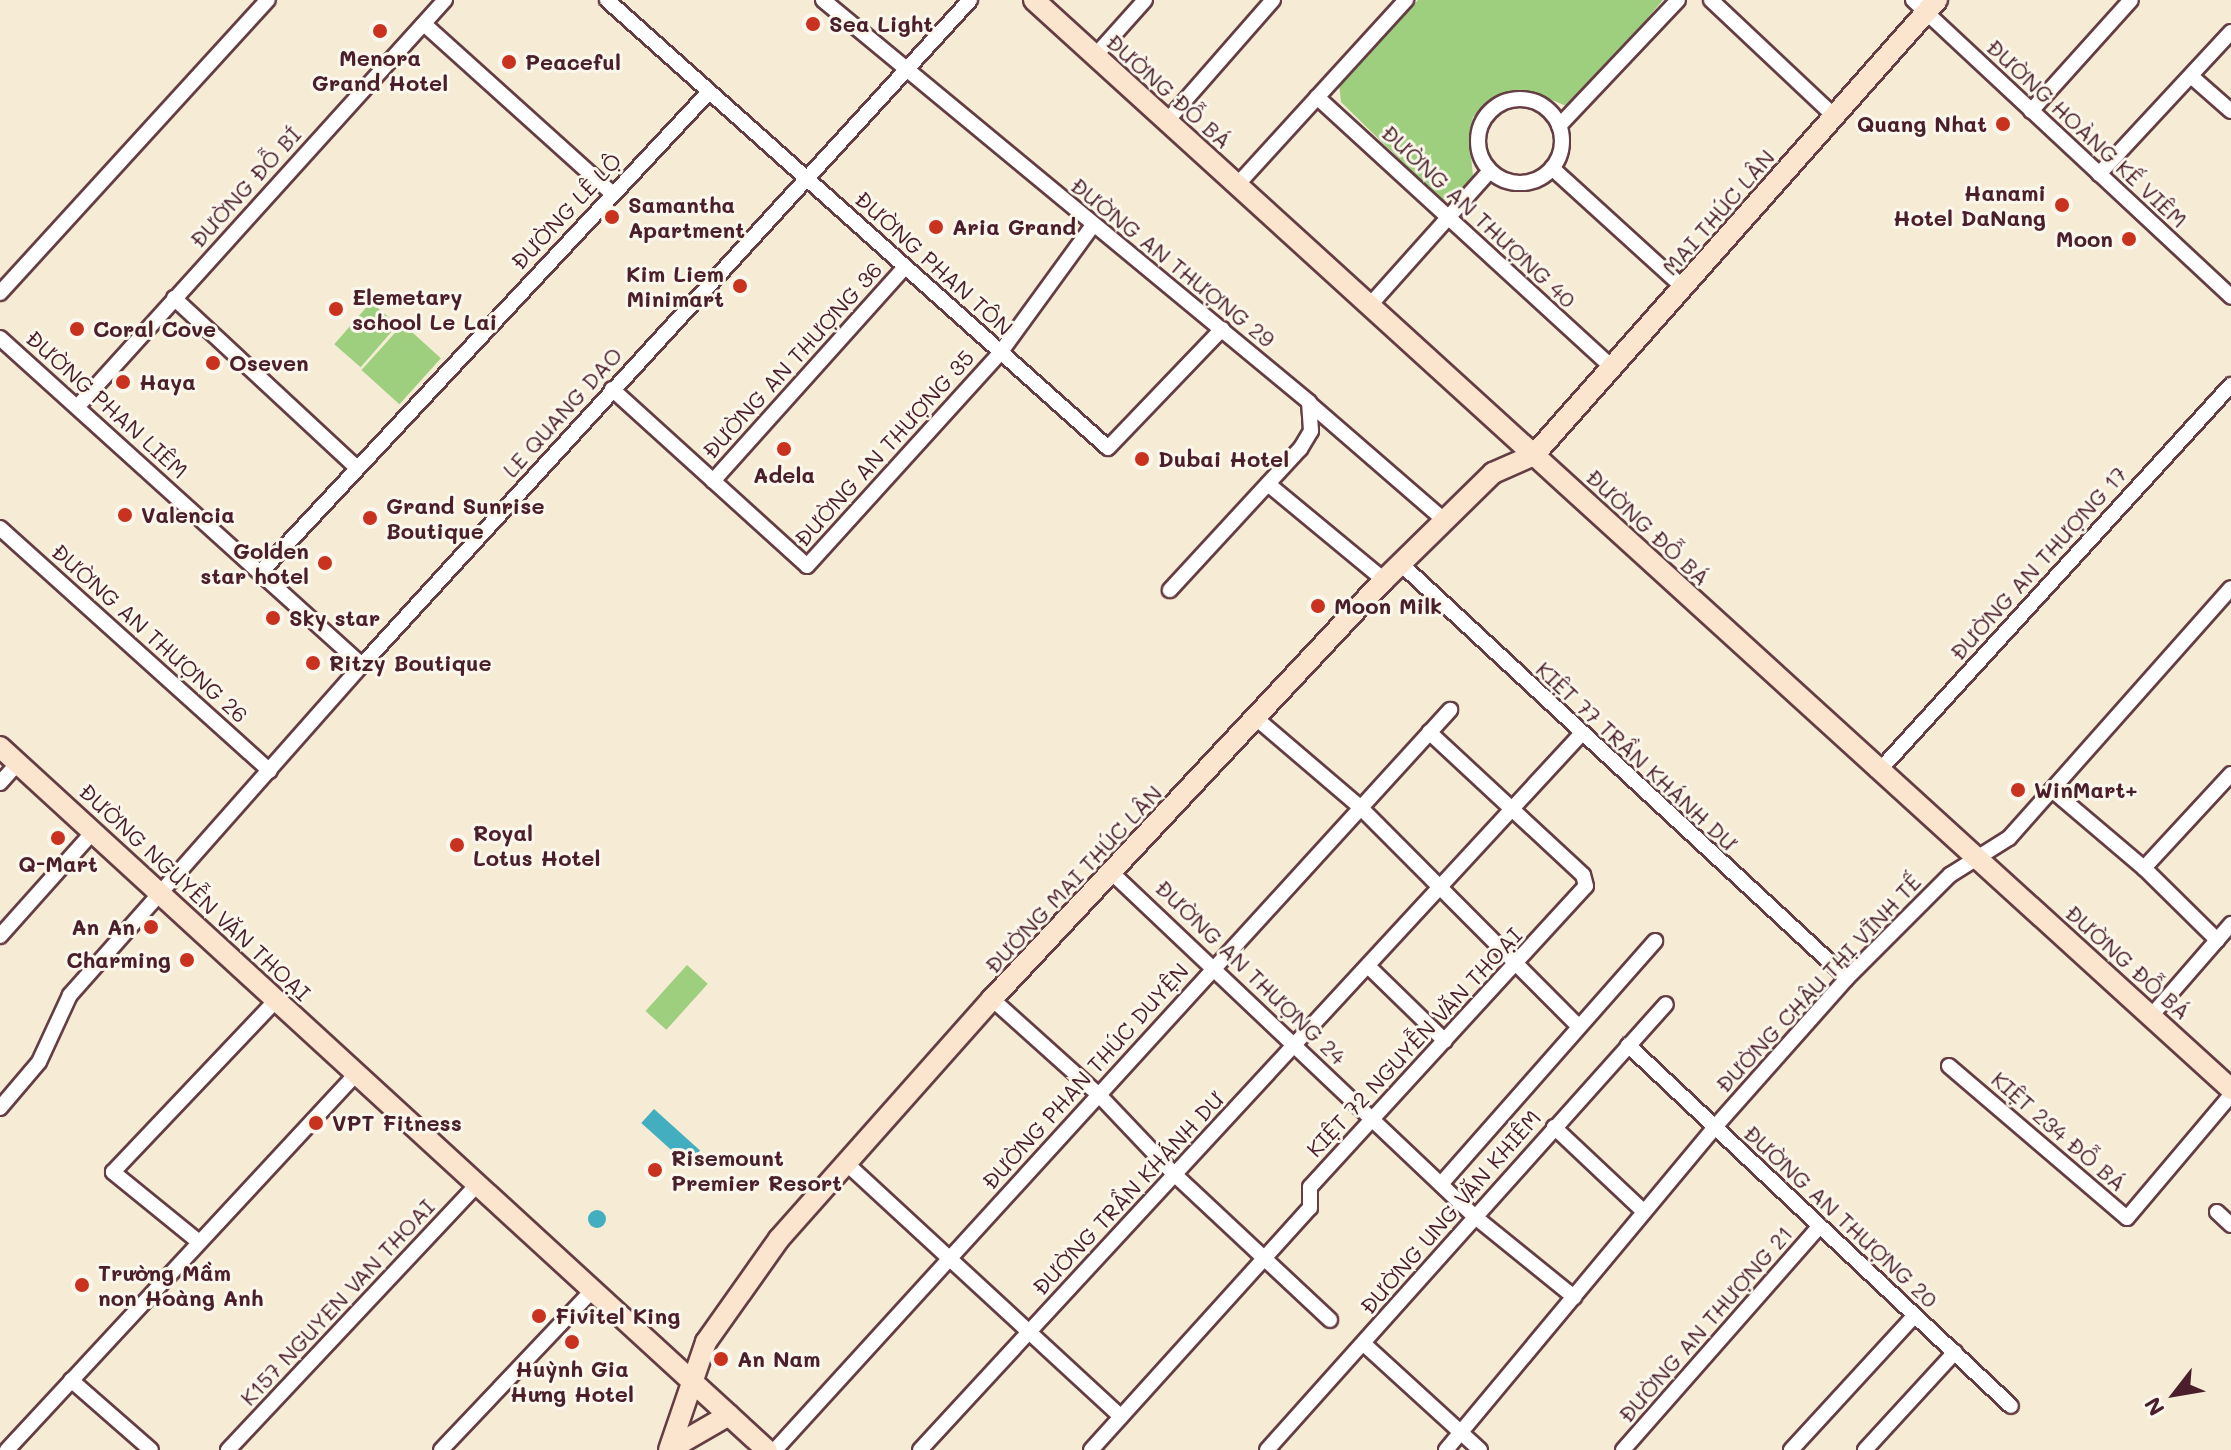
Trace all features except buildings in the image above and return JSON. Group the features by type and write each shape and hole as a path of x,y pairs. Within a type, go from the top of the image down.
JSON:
{"street":[{"path":"0,293 268,0"},
{"name":"ĐƯỜNG ĐỖ BÍ","path":"79,405 445,0"},
{"name":"ĐƯỜNG PHAN TÔN","path":"607,0 1108,448 1222,329"},
{"name":"ĐƯỜNG AN THƯỢNG 29","path":"823,0 907,66 1093,225 1222,329 1444,520"},
{"name":"LE QUANG DAO","path":"0,1108 39,1062 70,995 163,896 362,665 970,0"},
{"name":"ĐƯỜNG ĐỖ BÁ","path":"1034,0 1878,772 2231,1089"},
{"path":"1095,56 1145,0"},
{"path":"1167,121 1273,0"},
{"path":"1237,185 1406,0"},
{"path":"1559,126 1678,0"},
{"path":"1711,0 1834,116"},
{"path":"2031,111 2131,0"},
{"name":"MAI THÚC LÂN","path":"1534,455 1834,116 1925,4"},
{"name":"ĐƯỜNG HOÀNG KẾ VIÊM","path":"1925,4 2031,111 2231,297"},
{"path":"424,24 612,193"},
{"path":"2099,174 2231,32"},
{"path":"2191,76 2231,111"},
{"name":"ĐƯỜNG LÊ LỘ","path":"261,572 708,93"},
{"name":"ĐƯỜNG AN THƯỢNG 40","path":"1317,97 1612,367"},
{"path":"1516,99 1529,100 1552,114 1559,126 1562,148 1552,168 1529,183 1502,179 1490,171 1478,147 1482,121 1491,110 1516,99"},
{"path":"1552,168 1683,287"},
{"path":"1370,305 1490,171"},
{"name":"ĐƯỜNG AN THƯỢNG 35","path":"612,389 807,566 1000,353 1093,225"},
{"name":"ĐƯỜNG AN THƯỢNG 36","path":"713,481 904,268"},
{"path":"174,298 357,468"},
{"name":"ĐƯỜNG PHAN LIÊM","path":"0,338 79,405 362,665"},
{"name":"ĐƯỜNG AN THƯỢNG 17","path":"1878,772 2231,385"},
{"path":"1170,590 1268,484 1311,431 1309,402"},
{"name":"ĐƯỜNG MAI THÚC LÂN","path":"670,1449 706,1342 749,1279 846,1163 992,999 1400,563 1493,473 1534,455"},
{"path":"1268,484 1384,580"},
{"name":"ĐƯỜNG AN THƯỢNG 26","path":"0,528 270,771"},
{"name":"KIỆT 77 TRẦN KHÁNH DƯ","path":"1400,563 1847,978"},
{"name":"ĐƯỜNG CHÂU THỊ VĨNH TẾ","path":"1446,1450 1643,1211 1847,978 1950,875 2009,838 2231,588"},
{"name":"ĐƯỜNG PHAN THÚC DUYỆN","path":"775,1450 1450,710"},
{"path":"1257,719 1360,807 1578,1026"},
{"path":"1429,732 1514,811"},
{"name":"ĐƯỜNG TRẦN KHÁNH DƯ","path":"920,1450 1173,1173 1442,890 1582,733"},
{"name":"ĐƯỜNG NGUYỄN VĂN THOẠI","path":"0,747 767,1450"},
{"path":"0,783 18,763"},
{"path":"2144,868 2231,774"},
{"path":"2052,790 2144,868 2217,940"},
{"name":"KIỆT 72 NGUYỄN VĂN THOẠI","path":"1091,1450 1310,1208 1310,1187 1374,1121 1587,881 1514,811"},
{"path":"0,936 94,831"},
{"name":"ĐƯỜNG AN THƯỢNG 24","path":"1111,872 1215,966 1474,1216 1574,1297"},
{"path":"2152,1015 2231,924"},
{"path":"1441,1184 1655,941"},
{"path":"1369,967 1445,1041"},
{"path":"992,999 1099,1095 1173,1173 1330,1320"},
{"path":"199,1242 113,1172 276,1000"},
{"name":"ĐƯỜNG UNG VĂN KHIÊM","path":"1267,1450 1666,1004"},
{"name":"ĐƯỜNG AN THƯỢNG 20","path":"1628,1045 2011,1406"},
{"name":"KIỆT 234 ĐỖ BÁ","path":"1949,1066 2127,1218 2231,1095"},
{"path":"7,1450 356,1074"},
{"path":"1554,1127 1643,1211"},
{"path":"846,1163 1121,1417"},
{"name":"K157 NGUYEN VAN THOAI","path":"228,1450 477,1185"},
{"path":"2217,1212 2231,1225"},
{"name":"ĐƯỜNG AN THƯỢNG 21","path":"1623,1450 1820,1226"},
{"path":"441,1450 593,1290"},
{"path":"1791,1450 1915,1315"},
{"path":"1364,1344 1480,1450"},
{"path":"1865,1450 1955,1352"},
{"path":"71,1380 151,1450"},
{"path":"670,1449 729,1415"}],"green space":[{"path":"1418,0 1663,0 1571,108 1533,92 1513,90 1490,101 1473,117 1469,135 1473,176 1456,197 1442,201 1341,102 1339,84"},
{"path":"371,302 397,325 361,367 334,344"},
{"path":"403,324 441,358 399,404 362,370"},
{"path":"687,965 708,984 666,1030 646,1011"}],"water":[{"path":"654,1109 700,1150 687,1165 641,1123"},
{"path":"597,1210 606,1219 597,1228 588,1219"}],"place":[{"name":"Sea Light","path":"813,24"},
{"name":"Menora Grand Hotel","path":"380,31"},
{"name":"Peaceful","path":"509,62"},
{"name":"Quang Nhat","path":"2003,124"},
{"name":"Hanami Hotel DaNang","path":"2062,205"},
{"name":"Samantha Apartment","path":"612,217"},
{"name":"Aria Grand","path":"936,227"},
{"name":"Moon","path":"2129,239"},
{"name":"Kim Liem Minimart","path":"740,286"},
{"name":"Elemetary school Le Lai","path":"336,309"},
{"name":"Coral Cove","path":"77,329"},
{"name":"Oseven","path":"213,363"},
{"name":"Haya","path":"123,382"},
{"name":"Adela","path":"784,449"},
{"name":"Dubai Hotel","path":"1142,459"},
{"name":"Valencia","path":"125,515"},
{"name":"Grand Sunrise Boutique","path":"370,518"},
{"name":"Golden star hotel","path":"325,563"},
{"name":"Moon Milk","path":"1318,606"},
{"name":"Sky star","path":"273,618"},
{"name":"Ritzy Boutique","path":"313,663"},
{"name":"WinMart+","path":"2018,790"},
{"name":"Q-Mart","path":"58,838"},
{"name":"Royal Lotus Hotel","path":"457,845"},
{"name":"An An","path":"151,927"},
{"name":"Charming","path":"187,960"},
{"name":"VPT Fitness","path":"316,1123"},
{"name":"Risemount Premier Resort","path":"655,1170"},
{"name":"Trường Mầm non Hoàng Anh","path":"82,1285"},
{"name":"Fivitel King","path":"539,1316"},
{"name":"Huỳnh Gia Hưng Hotel","path":"572,1342"},
{"name":"An Nam","path":"721,1359"}]}
